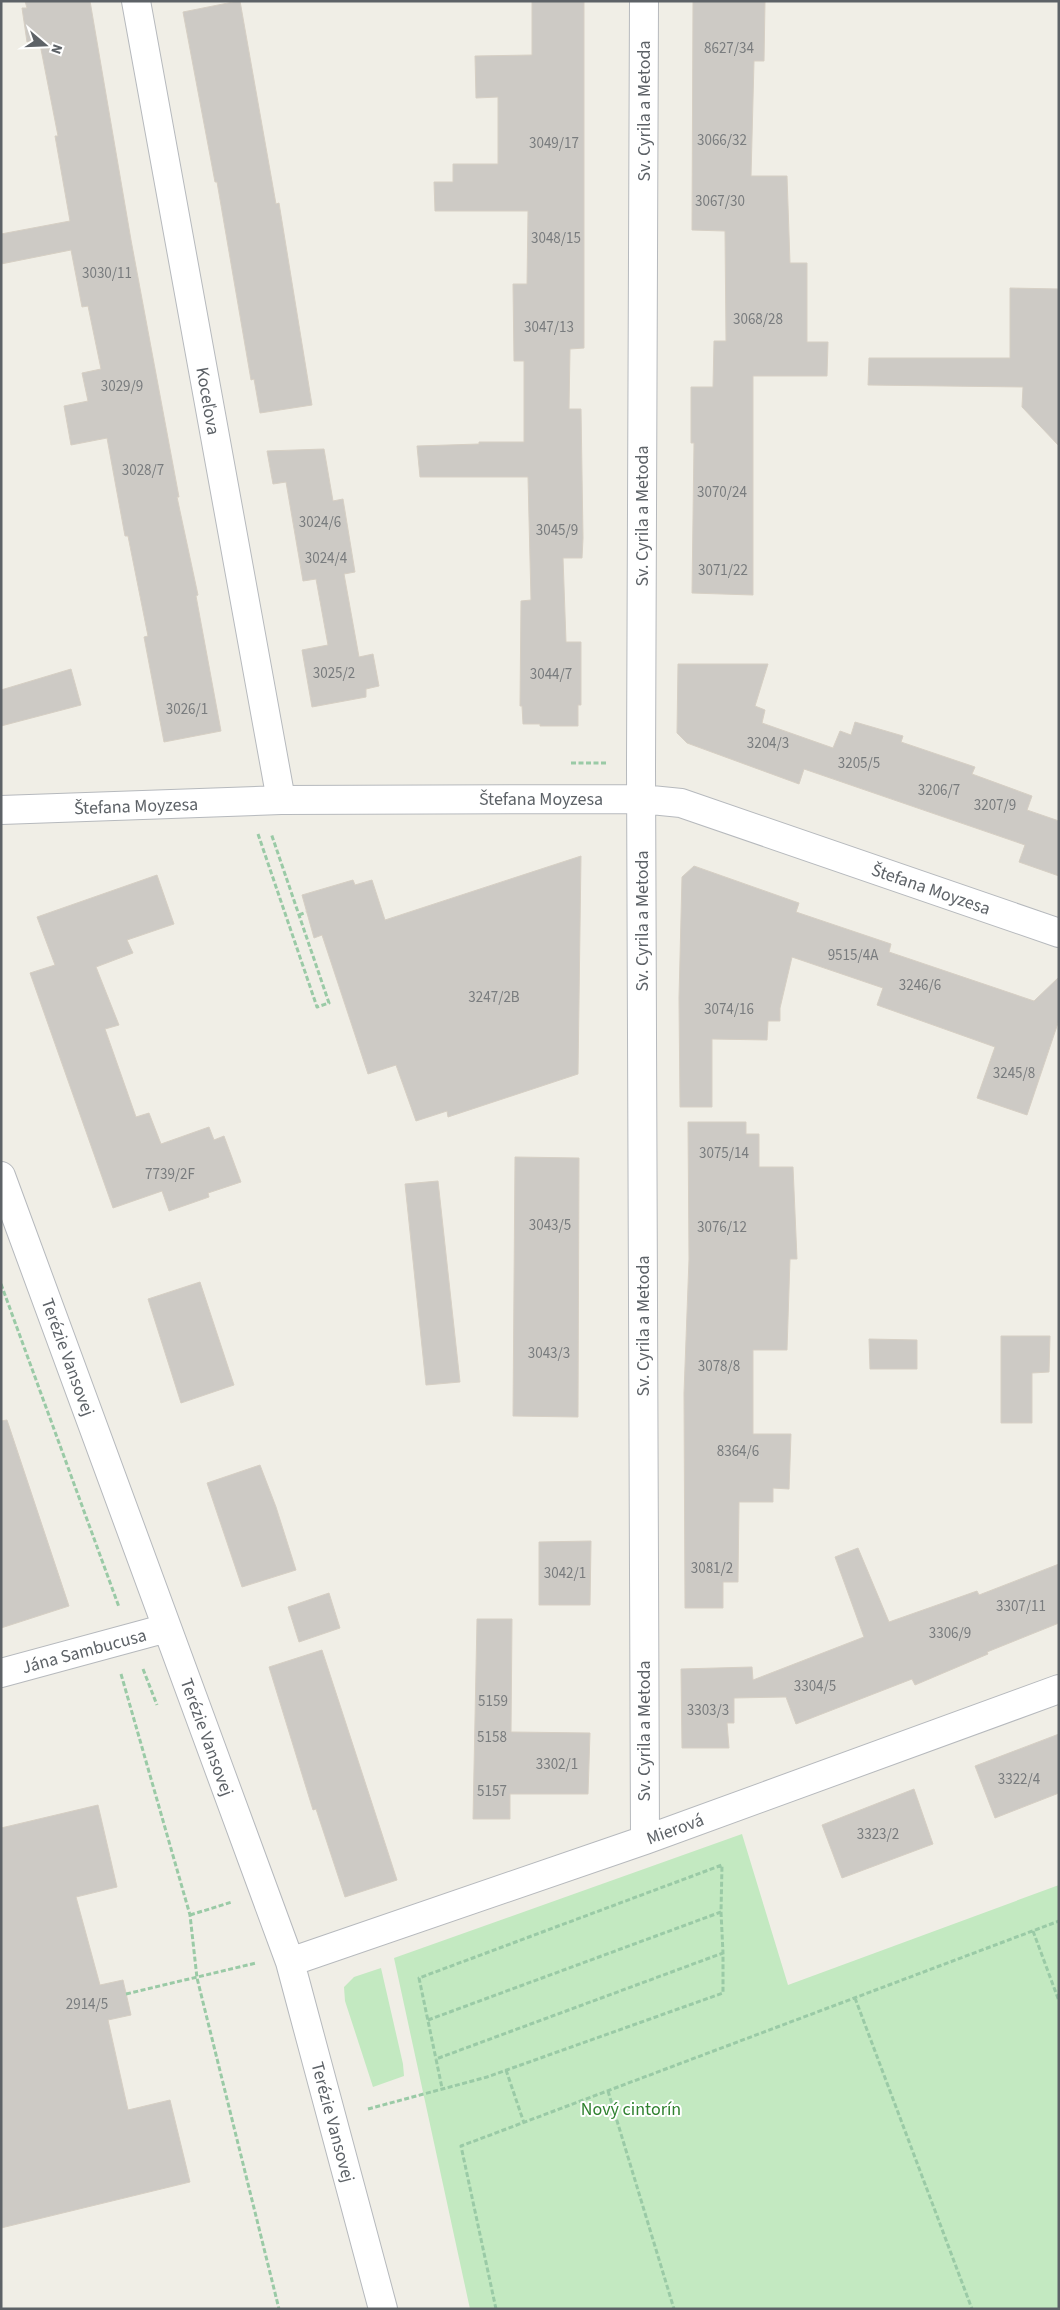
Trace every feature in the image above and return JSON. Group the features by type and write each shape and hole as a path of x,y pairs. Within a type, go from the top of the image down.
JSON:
{"street":[{"name":"Koceľova","path":"136,1 281,800"},
{"name":"Sv. Cyrila a Metoda","path":"644,1 641,799 645,1840"},
{"name":"Štefana Moyzesa","path":"1,810 281,800 641,799 681,803 1059,933"},
{"name":"Terézie Vansovej","path":"1,1176 290,1962 383,2309"},
{"name":"Jána Sambucusa","path":"1,1673 167,1628"},
{"name":"Mierová","path":"290,1962 645,1840 1059,1689"}],"path":[{"path":"257,833 317,1007 329,1004 271,833"},
{"path":"300,915 306,912"},
{"path":"1,1284 118,1606"},
{"path":"121,1672 190,1915 197,1978 279,2309"},
{"path":"368,2109 506,2070 724,1993 721,1912 722,1865 419,1978 442,2088"},
{"path":"190,1915 235,1901"},
{"path":"428,2020 721,1912"},
{"path":"496,2309 461,2146 1059,1921"},
{"path":"1033,1931 1059,2001"},
{"path":"436,2059 723,1953"},
{"path":"126,1994 256,1962"},
{"path":"855,1998 972,2309"},
{"path":"506,2070 524,2123"},
{"path":"608,2091 674,2309"}],"green space":[{"name":"Nový cintorín","path":"742,1834 788,1985 1059,1885 1059,2309 470,2309 394,1958"},
{"path":"381,1968 403,2064 404,2076 373,2087 345,2001 344,1987 354,1977"}],"building":[{"path":"25,1 90,1 131,240 179,497 177,497 198,595 196,596 221,731 164,742 144,637 148,636 128,536 125,536 107,438 71,445 64,406 88,401 82,373 101,369 88,306 82,307 71,250 1,264 1,234 70,221 55,136 58,136 39,39 27,42 22,8 27,8"},
{"path":"240,1 276,204 279,203 312,405 260,413 254,379 251,380 217,182 215,182 183,12"},
{"path":"532,1 584,1 584,348 570,349 569,409 581,409 583,538 582,558 563,558 566,642 581,642 581,705 578,705 578,726 523,724 522,706 520,706 521,601 531,600 528,477 420,477 417,446 479,444 479,442 524,442 524,361 514,361 513,284 527,284 528,211 435,211 434,182 453,182 453,164 498,164 498,97 476,98 475,56 532,55"},
{"path":"693,1 765,1 764,61 754,61 751,176 787,176 790,263 807,263 807,342 828,342 827,376 753,376 753,595 692,593 694,443 691,443 691,387 713,387 714,341 726,341 725,231 692,230"},
{"path":"1010,288 1059,289 1059,446 1022,407 1023,387 868,385 869,358 1010,358"},
{"path":"324,449 333,501 343,499 355,572 344,574 359,657 373,654 379,686 366,689 366,697 312,707 302,650 328,645 316,579 303,581 286,482 273,484 267,451"},
{"path":"678,664 768,664 755,706 765,710 762,723 833,748 840,731 851,735 855,722 903,736 901,742 975,767 972,774 1032,796 1027,810 1059,821 1059,876 1019,862 1025,845 804,769 799,784 687,743 677,733"},
{"path":"71,669 81,705 1,726 1,690"},
{"path":"581,856 578,1074 448,1117 447,1111 416,1121 396,1065 368,1074 322,935 314,938 302,895 353,880 355,885 372,880 385,920"},
{"path":"694,866 799,903 796,912 891,944 889,952 1034,1001 1059,977 1059,1020 1027,1115 977,1098 995,1047 877,1005 883,988 792,957 780,1008 780,1021 768,1021 767,1040 712,1039 712,1107 680,1107 679,998 682,877"},
{"path":"157,875 174,924 127,940 133,953 96,967 119,1025 105,1029 136,1117 149,1113 161,1144 209,1127 214,1140 224,1136 241,1182 208,1193 209,1197 169,1211 162,1191 113,1208 30,973 55,965 37,917"},
{"path":"688,1122 746,1122 746,1134 759,1134 759,1167 793,1167 797,1259 790,1259 787,1350 753,1350 753,1434 791,1434 789,1489 773,1488 773,1502 739,1502 738,1582 723,1582 723,1608 685,1608 684,1393 689,1259"},
{"path":"515,1157 579,1158 578,1417 513,1416"},
{"path":"438,1181 460,1382 426,1385 405,1184"},
{"path":"200,1282 234,1385 181,1403 148,1299"},
{"path":"1001,1336 1050,1336 1049,1372 1032,1373 1032,1423 1001,1423"},
{"path":"869,1339 917,1340 917,1369 870,1369"},
{"path":"7,1420 69,1606 1,1628 1,1421"},
{"path":"260,1465 276,1507 296,1570 242,1587 207,1483"},
{"path":"591,1541 590,1605 539,1605 539,1542"},
{"path":"858,1548 889,1622 977,1591 979,1595 1059,1564 1059,1623 987,1652 988,1654 915,1685 912,1679 796,1724 786,1697 734,1698 734,1723 727,1723 729,1748 682,1748 681,1669 752,1667 753,1680 864,1637 835,1557"},
{"path":"329,1593 340,1628 299,1642 288,1607"},
{"path":"477,1619 512,1619 511,1732 590,1733 588,1794 510,1794 510,1819 473,1819"},
{"path":"322,1650 397,1880 345,1897 316,1809 313,1810 269,1667"},
{"path":"1059,1734 1059,1793 995,1818 975,1766"},
{"path":"914,1789 933,1844 842,1878 822,1825"},
{"path":"98,1805 117,1887 76,1897 100,1985 123,1980 131,2015 108,2020 128,2110 170,2100 190,2182 1,2228 1,1828"}]}
